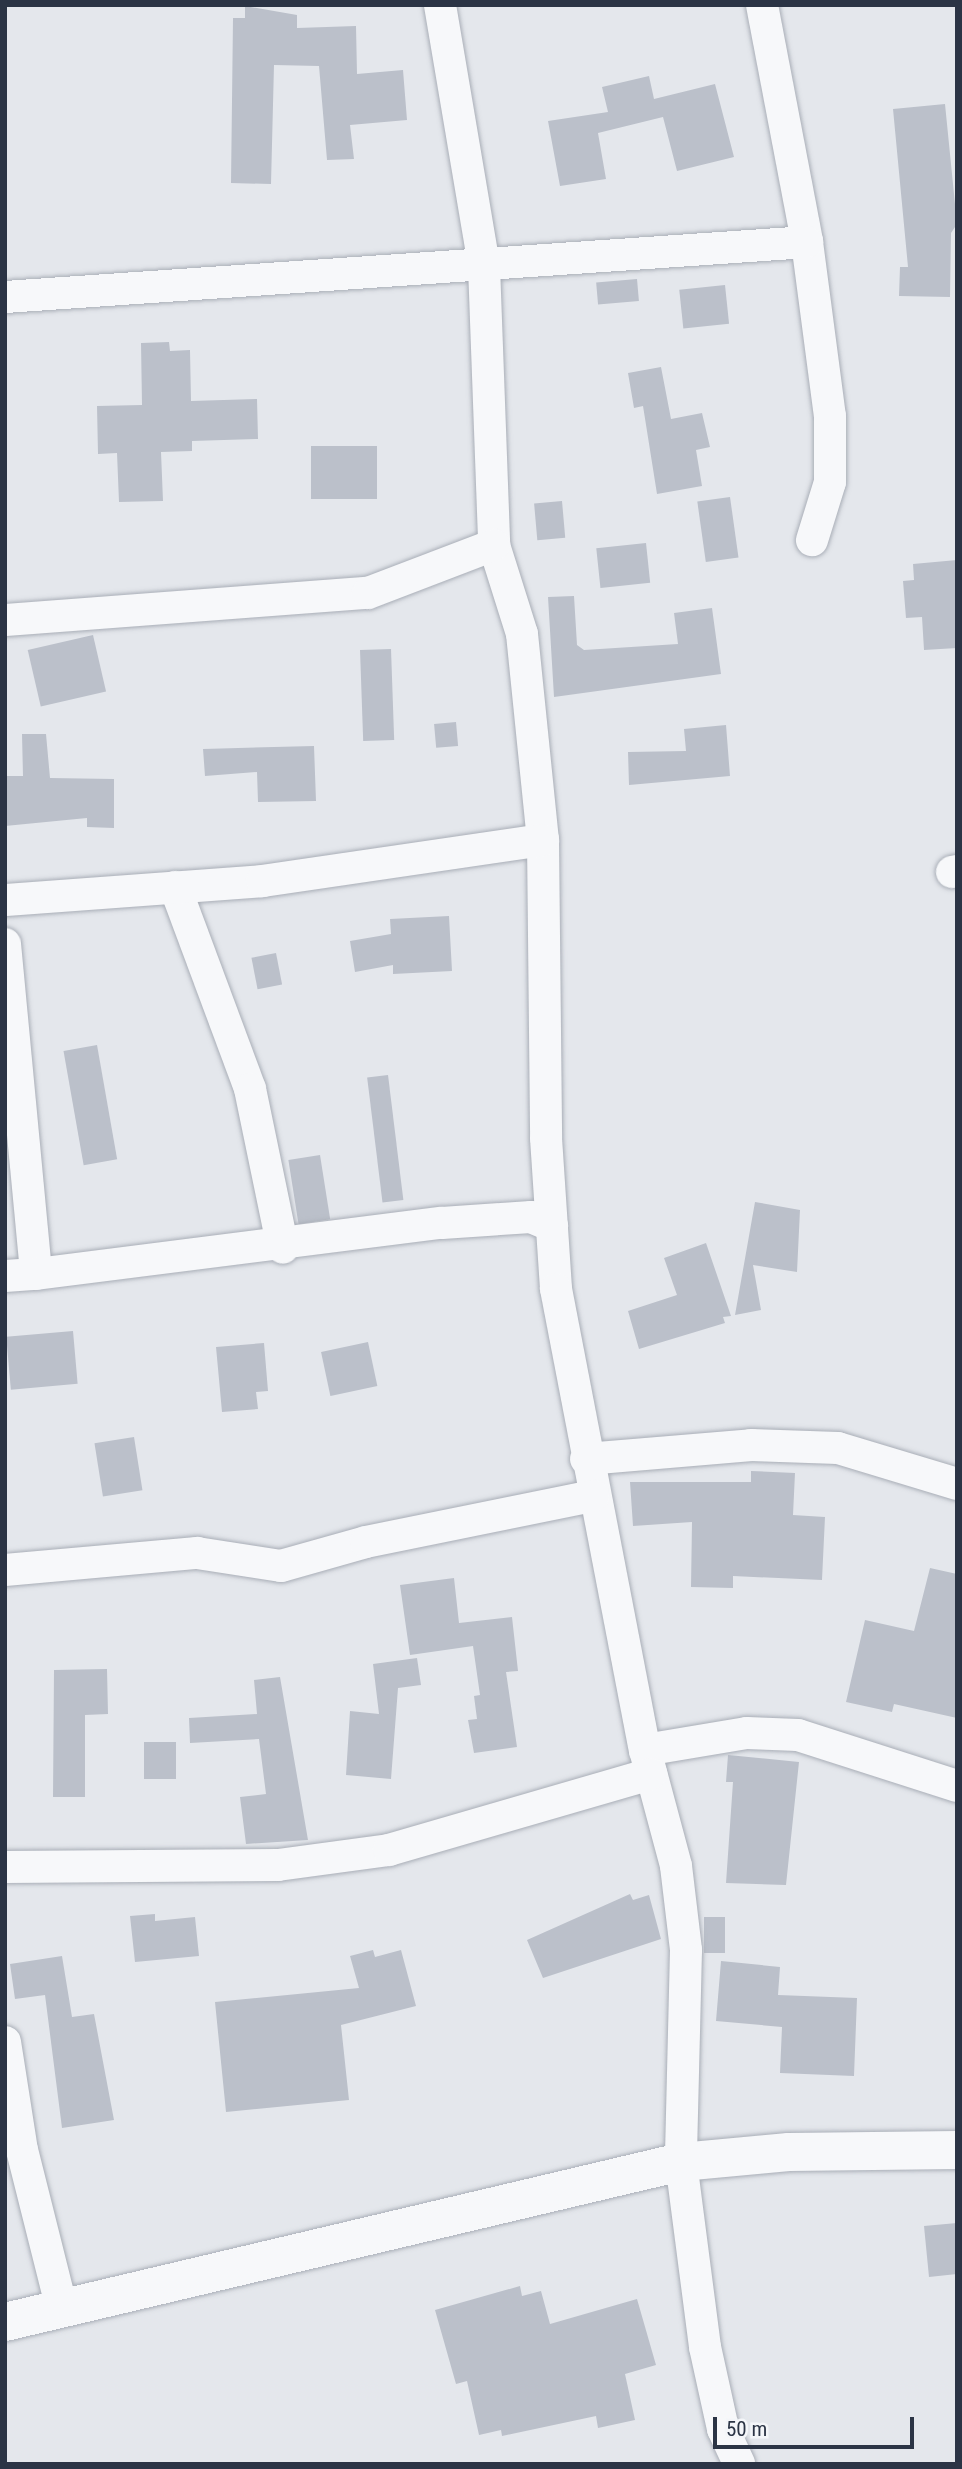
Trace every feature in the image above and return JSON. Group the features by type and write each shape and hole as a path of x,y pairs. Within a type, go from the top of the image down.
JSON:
{"street":[{"path":"440,5 484,265 494,545 522,634 543,840 552,1226 556,1289 593,1496 648,1762 676,1866 685,1950 681,2162 705,2347 723,2429 739,2464"},
{"path":"762,5 807,242 833,450 812,540"},
{"path":"5,297 807,242"},
{"path":"5,620 368,593 494,545"},
{"path":"5,900 262,881 543,840"},
{"path":"175,887 250,1088 283,1248"},
{"path":"5,944 36,1275"},
{"path":"5,1276 36,1275 283,1248 442,1223 531,1217 552,1226"},
{"path":"586,1460 751,1445 838,1448 957,1484"},
{"path":"5,1570 197,1553 281,1566 366,1542 593,1496"},
{"path":"5,1867 278,1864 389,1850 648,1762 747,1733 798,1735 957,1786"},
{"path":"5,2042 22,2150 62,2309"},
{"path":"5,2322 681,2162 789,2152 957,2150"}],"building":[{"path":"245,6 297,15 297,28 356,26 357,74 403,70 407,120 350,125 354,159 327,160 319,66 274,65 271,184 231,183 233,18 245,18"},
{"path":"649,76 654,99 715,84 734,157 677,171 663,117 598,133 606,179 560,186 548,121 608,112 602,87"},
{"path":"945,104 957,224 951,233 950,297 899,296 900,267 908,267 893,109"},
{"path":"637,279 639,301 598,304 596,283"},
{"path":"725,285 729,324 683,329 679,290"},
{"path":"169,342 170,351 190,350 191,401 257,399 258,439 192,441 192,451 161,452 163,501 119,502 117,453 98,454 97,406 142,405 141,343"},
{"path":"661,367 671,419 702,413 710,447 696,450 702,486 657,494 643,406 634,408 628,373"},
{"path":"311,446 377,446 377,499 311,499"},
{"path":"730,497 738,557 706,562 697,502"},
{"path":"562,501 565,538 537,540 534,503"},
{"path":"646,543 650,583 600,588 596,548"},
{"path":"957,560 957,648 924,650 922,617 906,618 903,581 914,580 913,564"},
{"path":"574,596 577,645 584,650 678,644 674,613 712,608 721,674 554,697 548,597"},
{"path":"93,635 106,692 41,707 28,650"},
{"path":"391,649 394,740 363,741 360,650"},
{"path":"456,722 458,746 436,748 434,724"},
{"path":"726,725 730,776 629,785 628,752 686,751 684,729"},
{"path":"22,734 46,734 50,778 114,779 114,828 87,827 87,818 5,826 5,776 23,776"},
{"path":"314,746 316,801 258,802 257,772 205,776 203,749"},
{"path":"449,916 452,971 393,974 393,965 355,972 350,941 391,934 390,919"},
{"path":"276,953 282,984 258,989 251,958"},
{"path":"97,1045 117,1159 84,1165 64,1051"},
{"path":"388,1075 403,1200 383,1203 367,1078"},
{"path":"320,1155 330,1219 299,1224 288,1160"},
{"path":"755,1202 800,1210 797,1272 753,1265 761,1310 735,1315"},
{"path":"706,1243 731,1316 723,1317 725,1323 639,1349 628,1311 677,1295 664,1258"},
{"path":"73,1331 78,1384 11,1390 6,1337"},
{"path":"368,1342 377,1386 330,1396 321,1352"},
{"path":"264,1343 268,1391 256,1392 258,1409 222,1412 216,1347"},
{"path":"134,1437 142,1490 103,1497 94,1443"},
{"path":"751,1471 795,1473 793,1515 825,1517 822,1580 733,1576 733,1588 691,1587 692,1522 633,1526 630,1482 751,1482"},
{"path":"930,1568 957,1574 957,1718 894,1704 892,1712 846,1702 865,1620 914,1631"},
{"path":"454,1578 459,1623 512,1617 518,1671 506,1672 517,1747 474,1753 468,1720 477,1719 474,1696 480,1695 473,1646 410,1655 400,1585"},
{"path":"417,1658 421,1685 398,1688 391,1779 346,1775 350,1711 379,1714 373,1664"},
{"path":"107,1669 108,1714 85,1715 85,1797 53,1797 54,1670"},
{"path":"280,1677 308,1840 246,1844 240,1797 266,1794 259,1739 190,1743 189,1718 257,1714 254,1680"},
{"path":"144,1742 176,1742 176,1779 144,1779"},
{"path":"728,1755 799,1762 786,1885 726,1883 733,1782 726,1782"},
{"path":"630,1894 633,1900 649,1895 661,1939 543,1978 527,1940"},
{"path":"155,1914 155,1921 195,1917 199,1956 135,1962 130,1916"},
{"path":"704,1917 725,1917 725,1953 704,1953"},
{"path":"373,1950 375,1957 401,1950 416,2006 341,2025 349,2100 226,2112 215,2002 359,1988 350,1956"},
{"path":"62,1956 72,2017 94,2014 114,2120 62,2128 45,1995 15,1999 10,1964"},
{"path":"721,1961 780,1967 778,1995 857,1998 854,2076 780,2073 782,2027 716,2021"},
{"path":"957,2223 957,2274 929,2277 924,2226"},
{"path":"520,2286 522,2296 541,2291 550,2324 637,2299 656,2365 625,2374 635,2420 598,2428 596,2416 502,2436 501,2430 479,2435 467,2381 456,2384 435,2310"}]}
